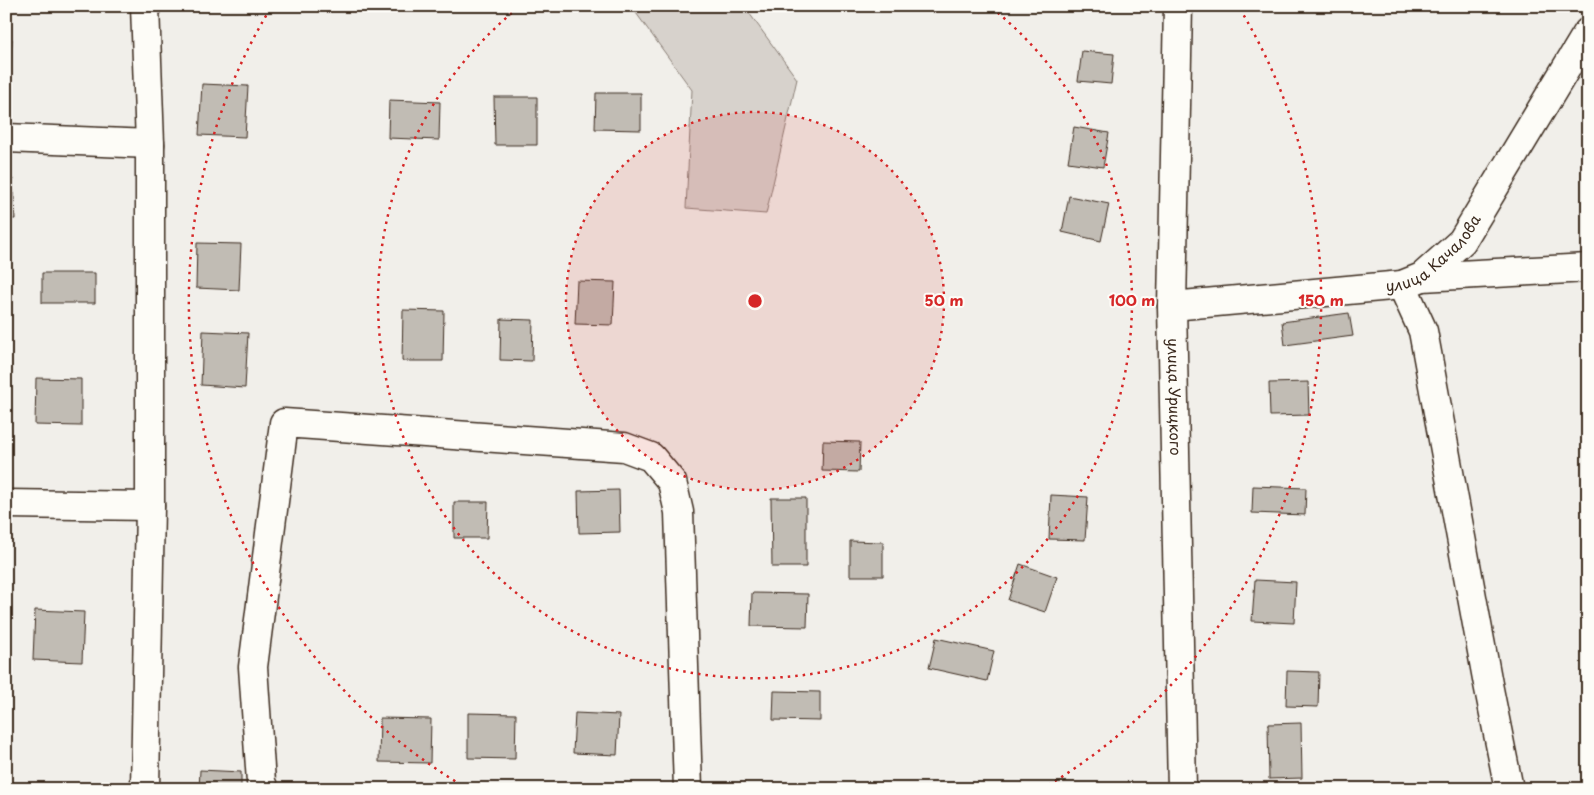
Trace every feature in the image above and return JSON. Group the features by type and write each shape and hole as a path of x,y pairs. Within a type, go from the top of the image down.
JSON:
{"street":[{"path":"145,6 150,144 150,506 145,789"},
{"name":"улица Урицкого","path":"1178,6 1172,306 1182,789"},
{"name":"улица Качалова","path":"1172,306 1412,281 1462,241 1588,32"},
{"path":"6,138 150,144"},
{"path":"1509,789 1412,281 1588,268"},
{"path":"264,789 261,782 253,668 284,423 624,447 651,457 672,482 680,512 688,789"},
{"path":"6,504 150,506"}],"shaded area":[{"path":"631,6 744,6 797,79 766,214 686,208 692,90"}],"building":[{"path":"6,39 12,39 10,75 6,75"},
{"path":"1082,51 1114,54 1111,84 1078,81"},
{"path":"202,84 248,86 245,137 199,135"},
{"path":"596,93 641,93 641,130 595,129"},
{"path":"494,97 537,97 537,145 495,145"},
{"path":"389,100 440,102 439,140 388,138"},
{"path":"1074,127 1109,133 1103,167 1068,162"},
{"path":"13,179 15,219 6,219 6,180"},
{"path":"1069,196 1109,204 1101,241 1062,232"},
{"path":"197,243 241,244 239,290 196,288"},
{"path":"42,273 95,273 95,303 42,303"},
{"path":"577,281 615,282 613,325 575,324"},
{"path":"403,310 444,311 443,361 402,361"},
{"path":"1349,313 1353,336 1285,345 1282,322"},
{"path":"501,319 533,320 532,361 500,360"},
{"path":"203,331 248,333 245,388 201,385"},
{"path":"36,378 81,379 81,426 35,425"},
{"path":"1308,382 1309,415 1270,416 1269,383"},
{"path":"823,441 860,442 859,472 822,471"},
{"path":"1253,486 1306,488 1305,515 1252,513"},
{"path":"619,490 620,532 579,533 578,491"},
{"path":"1051,495 1088,497 1085,540 1049,539"},
{"path":"771,498 806,498 806,567 772,567"},
{"path":"454,502 488,502 487,538 454,538"},
{"path":"850,541 883,542 883,576 850,576"},
{"path":"1020,564 1057,577 1045,612 1008,600"},
{"path":"1255,580 1296,582 1294,623 1252,621"},
{"path":"752,593 808,594 807,627 751,626"},
{"path":"35,610 84,612 82,662 33,660"},
{"path":"936,638 994,651 987,681 929,668"},
{"path":"1287,671 1319,672 1318,707 1286,706"},
{"path":"774,691 820,692 820,721 773,720"},
{"path":"468,713 516,714 515,759 468,758"},
{"path":"575,713 619,715 617,755 573,753"},
{"path":"380,718 431,719 430,763 379,762"},
{"path":"1301,723 1302,778 1269,779 1268,724"},
{"path":"200,770 241,772 241,789 199,789"}]}
